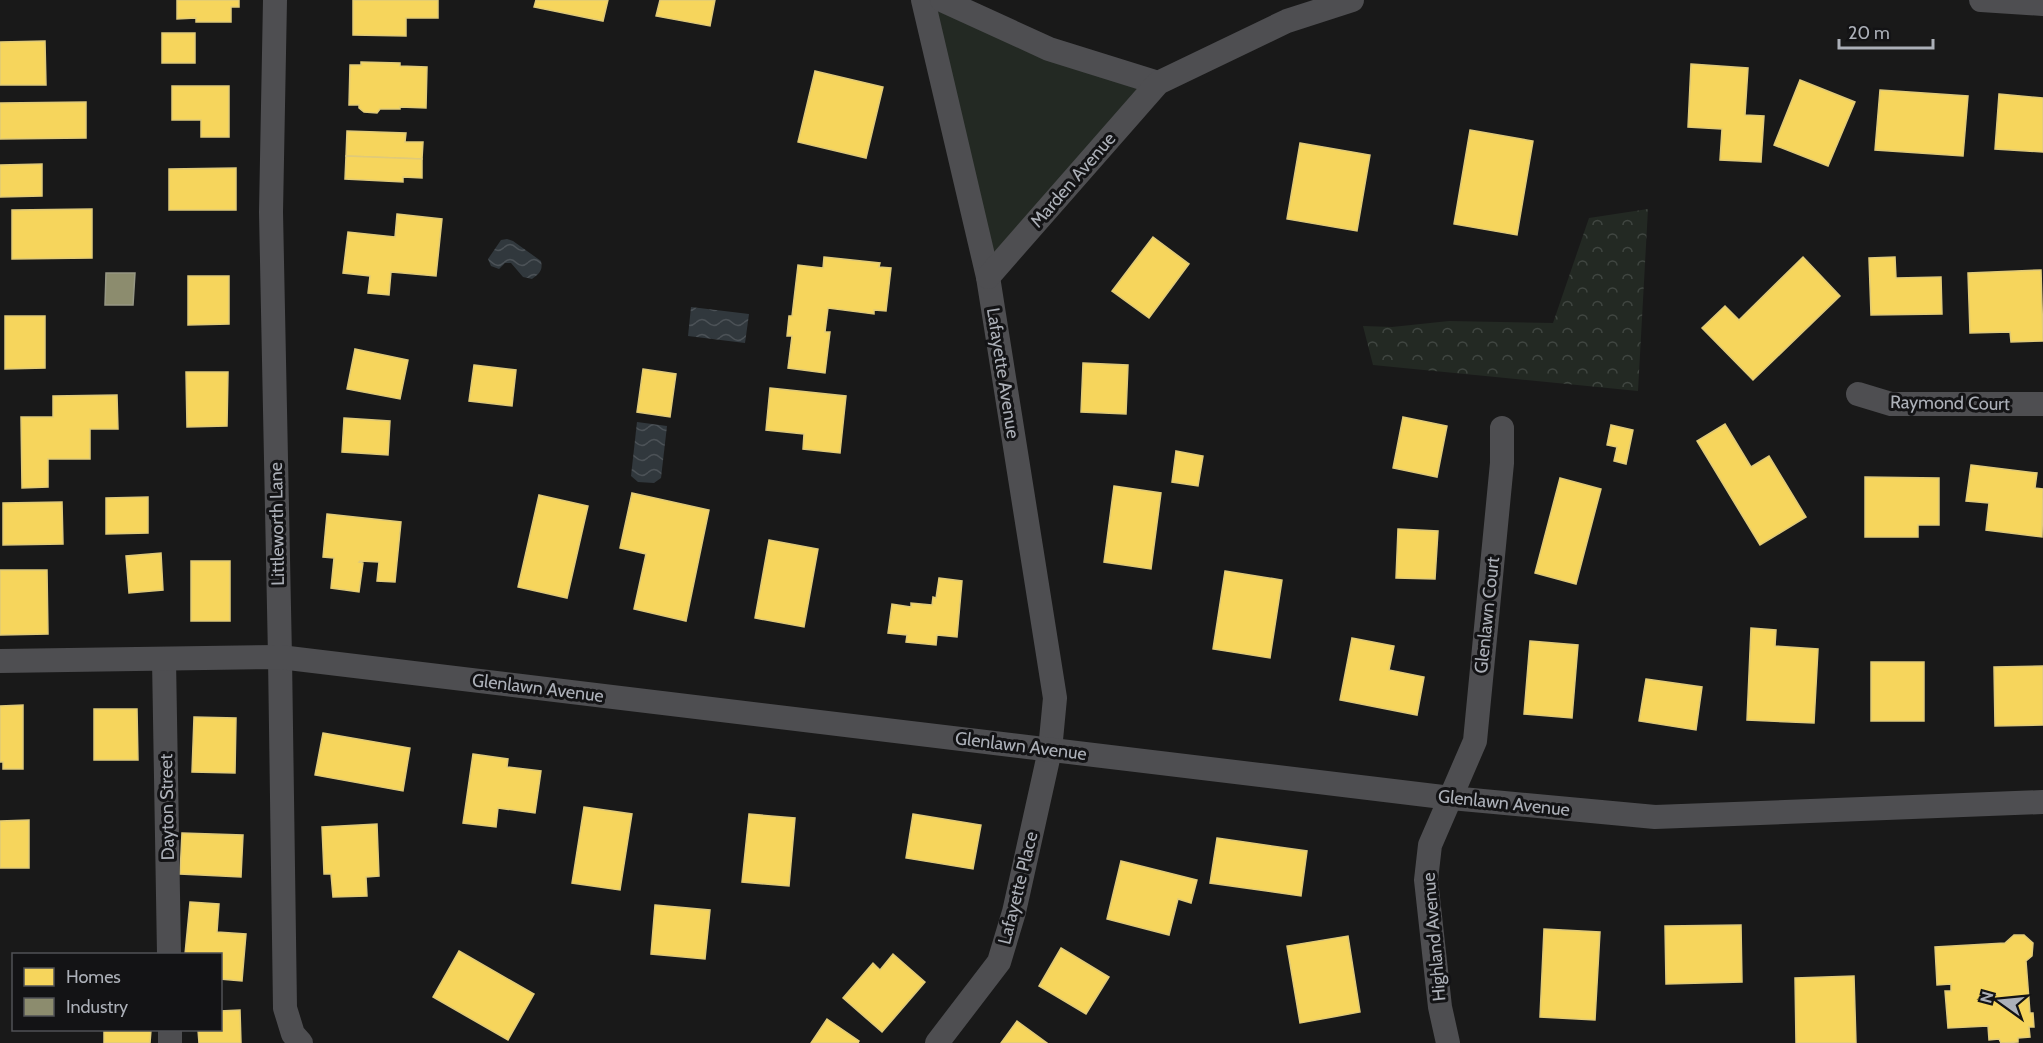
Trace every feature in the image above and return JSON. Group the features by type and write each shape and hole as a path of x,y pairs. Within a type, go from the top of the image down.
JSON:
{"street":[{"name":"Littleworth Lane","path":"275,0 271,212 285,1008 293,1034 301,1043"},
{"name":"Lafayette Avenue","path":"923,0 988,277 1055,698 1050,750"},
{"path":"942,0 1049,49 1158,83"},
{"name":"Marden Avenue","path":"988,277 1158,83 1287,21 1352,0"},
{"path":"1981,0 2043,4"},
{"name":"Raymond Court","path":"1858,394 1892,404 2043,404"},
{"name":"Glenlawn Court","path":"1451,798 1475,741 1502,463 1502,428"},
{"name":"Glenlawn Avenue","path":"0,661 280,657 1451,798 1655,817 2043,802"},
{"name":"Dayton Street","path":"164,659 170,953"},
{"name":"Lafayette Place","path":"937,1043 999,962 1014,912 1050,750"},
{"name":"Highland Avenue","path":"1448,1043 1440,1007 1426,880 1430,845 1451,798"}],"green space":[{"path":"923,0 1158,83 988,277"},
{"path":"1648,209 1638,391 1373,365 1363,326 1392,327 1449,321 1553,323 1589,218"}],"water":[{"path":"507,239 541,261 540,271 532,279 523,277 511,263 505,263 499,269 491,266 488,259 501,240"},
{"path":"691,307 749,314 745,343 688,336"},
{"path":"637,422 667,426 661,478 654,483 638,482 631,476"}],"building: Homes":[{"path":"177,0 239,0 239,7 231,7 231,22 196,22 196,18 177,19"},
{"path":"353,0 438,0 438,18 406,18 406,36 353,35"},
{"path":"536,0 608,0 603,21 534,7"},
{"path":"660,0 715,0 710,26 656,16"},
{"path":"162,33 195,33 195,63 162,63"},
{"path":"45,41 46,85 0,85 0,42"},
{"path":"361,62 400,63 400,66 427,67 426,108 380,109 377,113 364,112 359,105 349,105 350,65 361,65"},
{"path":"1691,64 1748,68 1745,115 1764,116 1761,162 1720,160 1722,129 1688,127"},
{"path":"815,71 883,87 866,158 798,142"},
{"path":"1800,80 1855,102 1828,166 1774,145"},
{"path":"172,86 229,86 229,137 201,137 201,120 172,120"},
{"path":"1880,90 1968,96 1963,156 1875,150"},
{"path":"1999,94 2043,98 2043,152 1995,149"},
{"path":"86,102 86,138 0,139 0,103"},
{"path":"1470,130 1533,141 1517,235 1454,224"},
{"path":"347,131 406,133 405,142 423,142 422,159 346,156"},
{"path":"1300,143 1370,155 1357,231 1287,219"},
{"path":"346,156 422,159 422,178 403,177 403,182 345,179"},
{"path":"42,164 42,196 0,197 0,165"},
{"path":"236,168 236,210 169,210 169,169"},
{"path":"92,209 92,258 12,259 12,210"},
{"path":"397,214 442,219 436,276 391,272 389,295 368,293 370,276 343,273 348,232 395,237"},
{"path":"1153,237 1189,264 1149,318 1112,291"},
{"path":"824,257 880,263 879,267 891,268 886,311 874,310 874,314 828,308 825,332 830,332 825,373 788,368 792,336 787,336 789,316 792,316 798,265 823,268"},
{"path":"1803,257 1840,296 1753,380 1702,328 1725,306 1739,320"},
{"path":"1895,257 1896,278 1941,277 1942,314 1871,315 1869,258"},
{"path":"2041,270 2043,341 2011,342 2010,332 1970,333 1968,273"},
{"path":"188,276 229,276 229,324 188,325"},
{"path":"5,316 45,316 45,368 5,369"},
{"path":"355,349 408,360 400,399 347,389"},
{"path":"1083,363 1128,365 1126,414 1081,412"},
{"path":"474,365 516,370 512,406 469,401"},
{"path":"643,369 676,374 670,417 637,412"},
{"path":"186,372 228,372 227,426 187,427"},
{"path":"770,388 846,396 840,453 803,449 804,434 766,430"},
{"path":"117,395 118,429 90,429 90,459 48,459 48,487 22,488 21,417 53,417 53,396"},
{"path":"1403,417 1447,426 1437,477 1393,468"},
{"path":"344,418 390,421 388,455 342,452"},
{"path":"1725,424 1751,467 1769,456 1806,517 1760,545 1697,441"},
{"path":"1611,425 1633,430 1626,464 1614,461 1617,447 1607,445"},
{"path":"1176,451 1203,456 1198,486 1172,482"},
{"path":"1971,465 2037,473 2035,488 2043,489 2042,537 1986,530 1989,503 1966,501"},
{"path":"1865,477 1939,478 1939,525 1918,525 1918,537 1865,537"},
{"path":"1560,478 1601,489 1576,584 1535,573"},
{"path":"1114,486 1161,493 1151,569 1104,562"},
{"path":"632,493 709,510 686,621 634,609 646,554 620,548"},
{"path":"539,495 588,506 567,598 518,587"},
{"path":"148,497 148,533 106,534 106,498"},
{"path":"62,502 63,544 3,545 3,503"},
{"path":"327,514 401,522 395,582 377,581 379,562 360,561 363,563 359,592 331,588 334,558 323,557"},
{"path":"1398,529 1438,531 1435,579 1396,578"},
{"path":"769,540 818,549 804,627 755,618"},
{"path":"161,553 163,590 129,593 126,556"},
{"path":"191,561 230,561 230,621 191,621"},
{"path":"0,570 47,570 48,634 0,635"},
{"path":"1225,571 1282,580 1270,658 1213,649"},
{"path":"939,578 962,581 957,637 937,635 936,645 906,642 907,635 888,633 892,604 911,607 911,603 932,605 933,597 936,598"},
{"path":"1751,628 1776,630 1775,646 1818,649 1814,723 1747,720"},
{"path":"1352,638 1394,646 1389,670 1424,677 1417,715 1340,700"},
{"path":"1530,641 1578,645 1572,718 1524,714"},
{"path":"1871,662 1924,662 1924,721 1871,721"},
{"path":"2043,666 2043,725 1995,726 1994,667"},
{"path":"1646,679 1702,687 1696,730 1639,721"},
{"path":"23,705 23,769 3,769 3,762 0,762 0,706"},
{"path":"94,709 137,709 138,760 94,760"},
{"path":"194,717 236,718 235,773 192,772"},
{"path":"323,733 410,748 403,791 315,775"},
{"path":"473,754 508,759 507,767 541,771 535,813 498,808 496,827 463,823"},
{"path":"584,807 632,814 620,890 572,883"},
{"path":"749,814 795,818 789,886 742,882"},
{"path":"913,814 981,825 973,869 906,858"},
{"path":"29,820 29,868 0,868 0,821"},
{"path":"377,824 379,876 366,877 367,896 333,897 331,874 324,874 322,827"},
{"path":"182,833 243,835 241,877 180,874"},
{"path":"1217,838 1307,851 1301,896 1210,883"},
{"path":"1121,861 1197,880 1191,903 1178,899 1169,935 1107,919"},
{"path":"190,902 219,904 217,932 246,934 242,981 222,979 222,953 185,953"},
{"path":"655,905 710,910 705,959 651,954"},
{"path":"1741,925 1742,982 1666,984 1665,926"},
{"path":"1544,929 1600,932 1595,1020 1540,1017"},
{"path":"2014,935 2024,935 2033,943 2032,956 2026,961 2030,1013 2033,1013 2034,1027 2029,1027 2030,1037 2018,1038 2018,1042 2001,1043 1999,1039 1989,1040 1988,1026 1948,1028 1945,991 1951,991 1951,984 1937,985 1935,947 2005,943"},
{"path":"1348,936 1360,1012 1300,1023 1287,946"},
{"path":"1061,948 1109,977 1086,1014 1039,986"},
{"path":"459,951 534,994 508,1040 433,997"},
{"path":"893,954 925,982 882,1032 843,998 873,963 880,970"},
{"path":"1854,976 1856,1043 1796,1043 1795,978"},
{"path":"240,1010 241,1043 199,1043 198,1031 222,1031 222,1011"},
{"path":"827,1019 859,1041 858,1043 811,1043"},
{"path":"1017,1021 1047,1043 1001,1043"},
{"path":"104,1031 151,1031 150,1043 104,1043"}],"building: Industry":[{"path":"106,273 135,273 133,305 105,305"}]}
